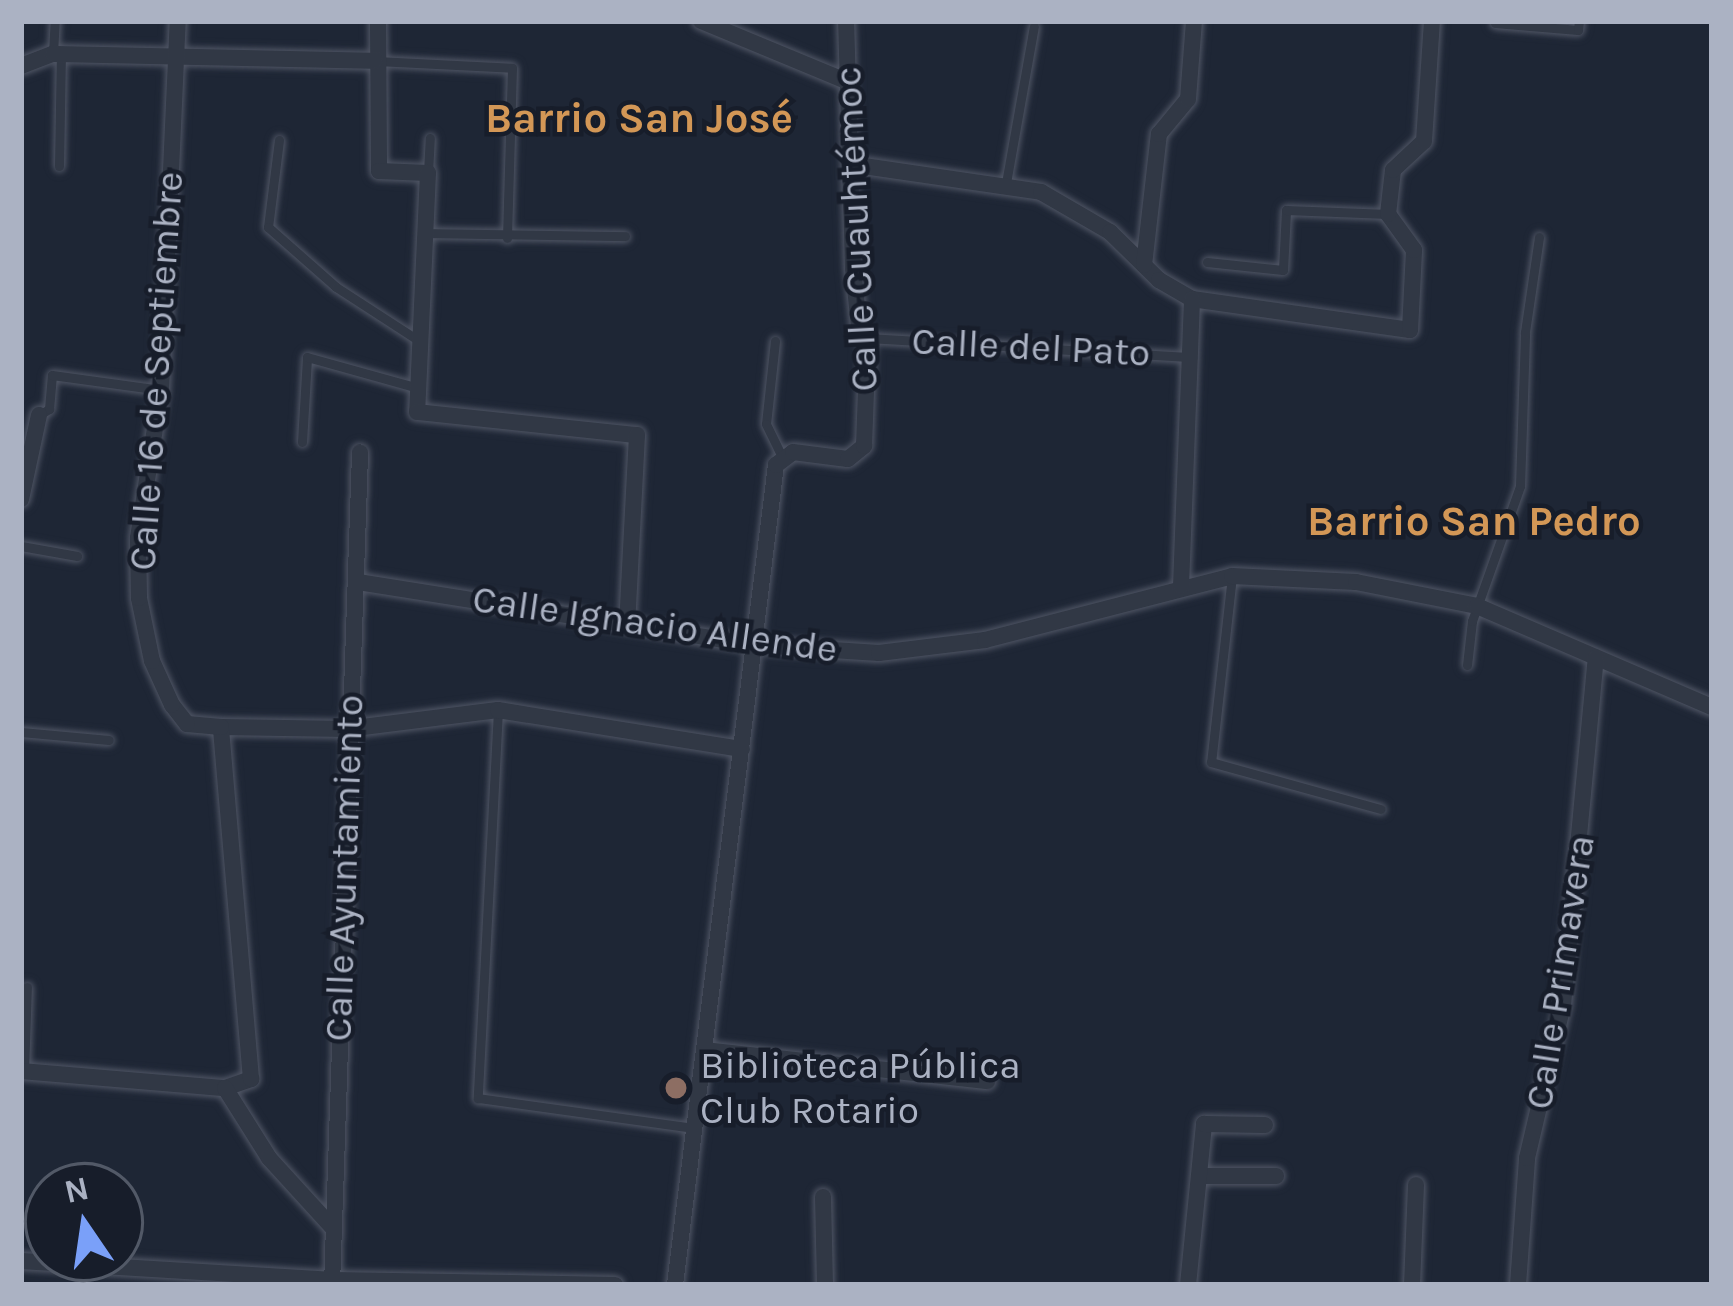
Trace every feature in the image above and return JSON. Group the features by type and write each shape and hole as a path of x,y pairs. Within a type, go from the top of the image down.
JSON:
{"street":[{"name":"Calle 16 de Septiembre","path":"178,21 161,390 138,538 144,629 172,705 188,724 221,727"},
{"path":"378,21 380,171 428,173 417,412 638,435 627,623"},
{"path":"701,21 848,82"},
{"name":"Calle Cuauhtémoc","path":"781,455 860,454 868,338 853,268 845,21"},
{"path":"1144,265 1159,134 1188,99 1194,21"},
{"path":"850,164 1006,183 1068,205 1192,299 1410,330 1414,250 1388,214 1393,170 1424,141 1432,21"},
{"path":"21,65 57,54 177,53 375,61"},
{"path":"1181,586 1192,299"},
{"path":"22,494 39,415"},
{"name":"Calle Ayuntamiento","path":"332,1282 347,729 358,581 360,452"},
{"path":"675,1285 781,455"},
{"name":"Calle Ignacio Allende","path":"358,581 756,645 934,648 1046,626 1232,576 1356,582 1477,607 1712,707"},
{"name":"Calle Primavera","path":"1518,1285 1527,1158 1563,1005 1596,658"},
{"path":"22,1071 225,1088 247,1085 253,1069 221,727 347,729 498,710 742,748"},
{"path":"705,1050 987,1081"},
{"path":"225,1088 269,1158 333,1228"},
{"path":"1188,1285 1204,1124 1264,1125"},
{"path":"1200,1176 1276,1176"},
{"path":"1412,1285 1416,1185"},
{"path":"823,1197 825,1285"},
{"path":"21,1261 332,1282 615,1285"}],"lane":[{"path":"55,21 59,166"},
{"path":"1495,23 1578,29 1579,21"},
{"path":"1006,183 1034,26"},
{"path":"375,61 512,68 507,238"},
{"path":"428,173 430,138"},
{"path":"279,140 268,227 336,287 420,342"},
{"path":"1207,262 1283,270 1286,210 1388,214"},
{"path":"426,233 507,238 625,236"},
{"path":"1467,665 1477,607 1520,486 1525,332 1539,237"},
{"name":"Calle del Pato","path":"868,338 1193,357"},
{"path":"775,341 766,424 781,455"},
{"path":"302,442 307,357 418,388"},
{"path":"39,415 49,409 52,375 161,390"},
{"path":"21,546 76,556"},
{"path":"1232,576 1211,761 1381,809"},
{"path":"498,710 478,1098 693,1128"},
{"path":"21,732 109,740"},
{"path":"22,1071 27,987"}],"place":[{"name":"Biblioteca Pública Club Rotario","path":"676,1088"}],"district":[{"name":"Barrio San José","path":"639,118"},
{"name":"Barrio San Pedro","path":"1474,521"}]}
